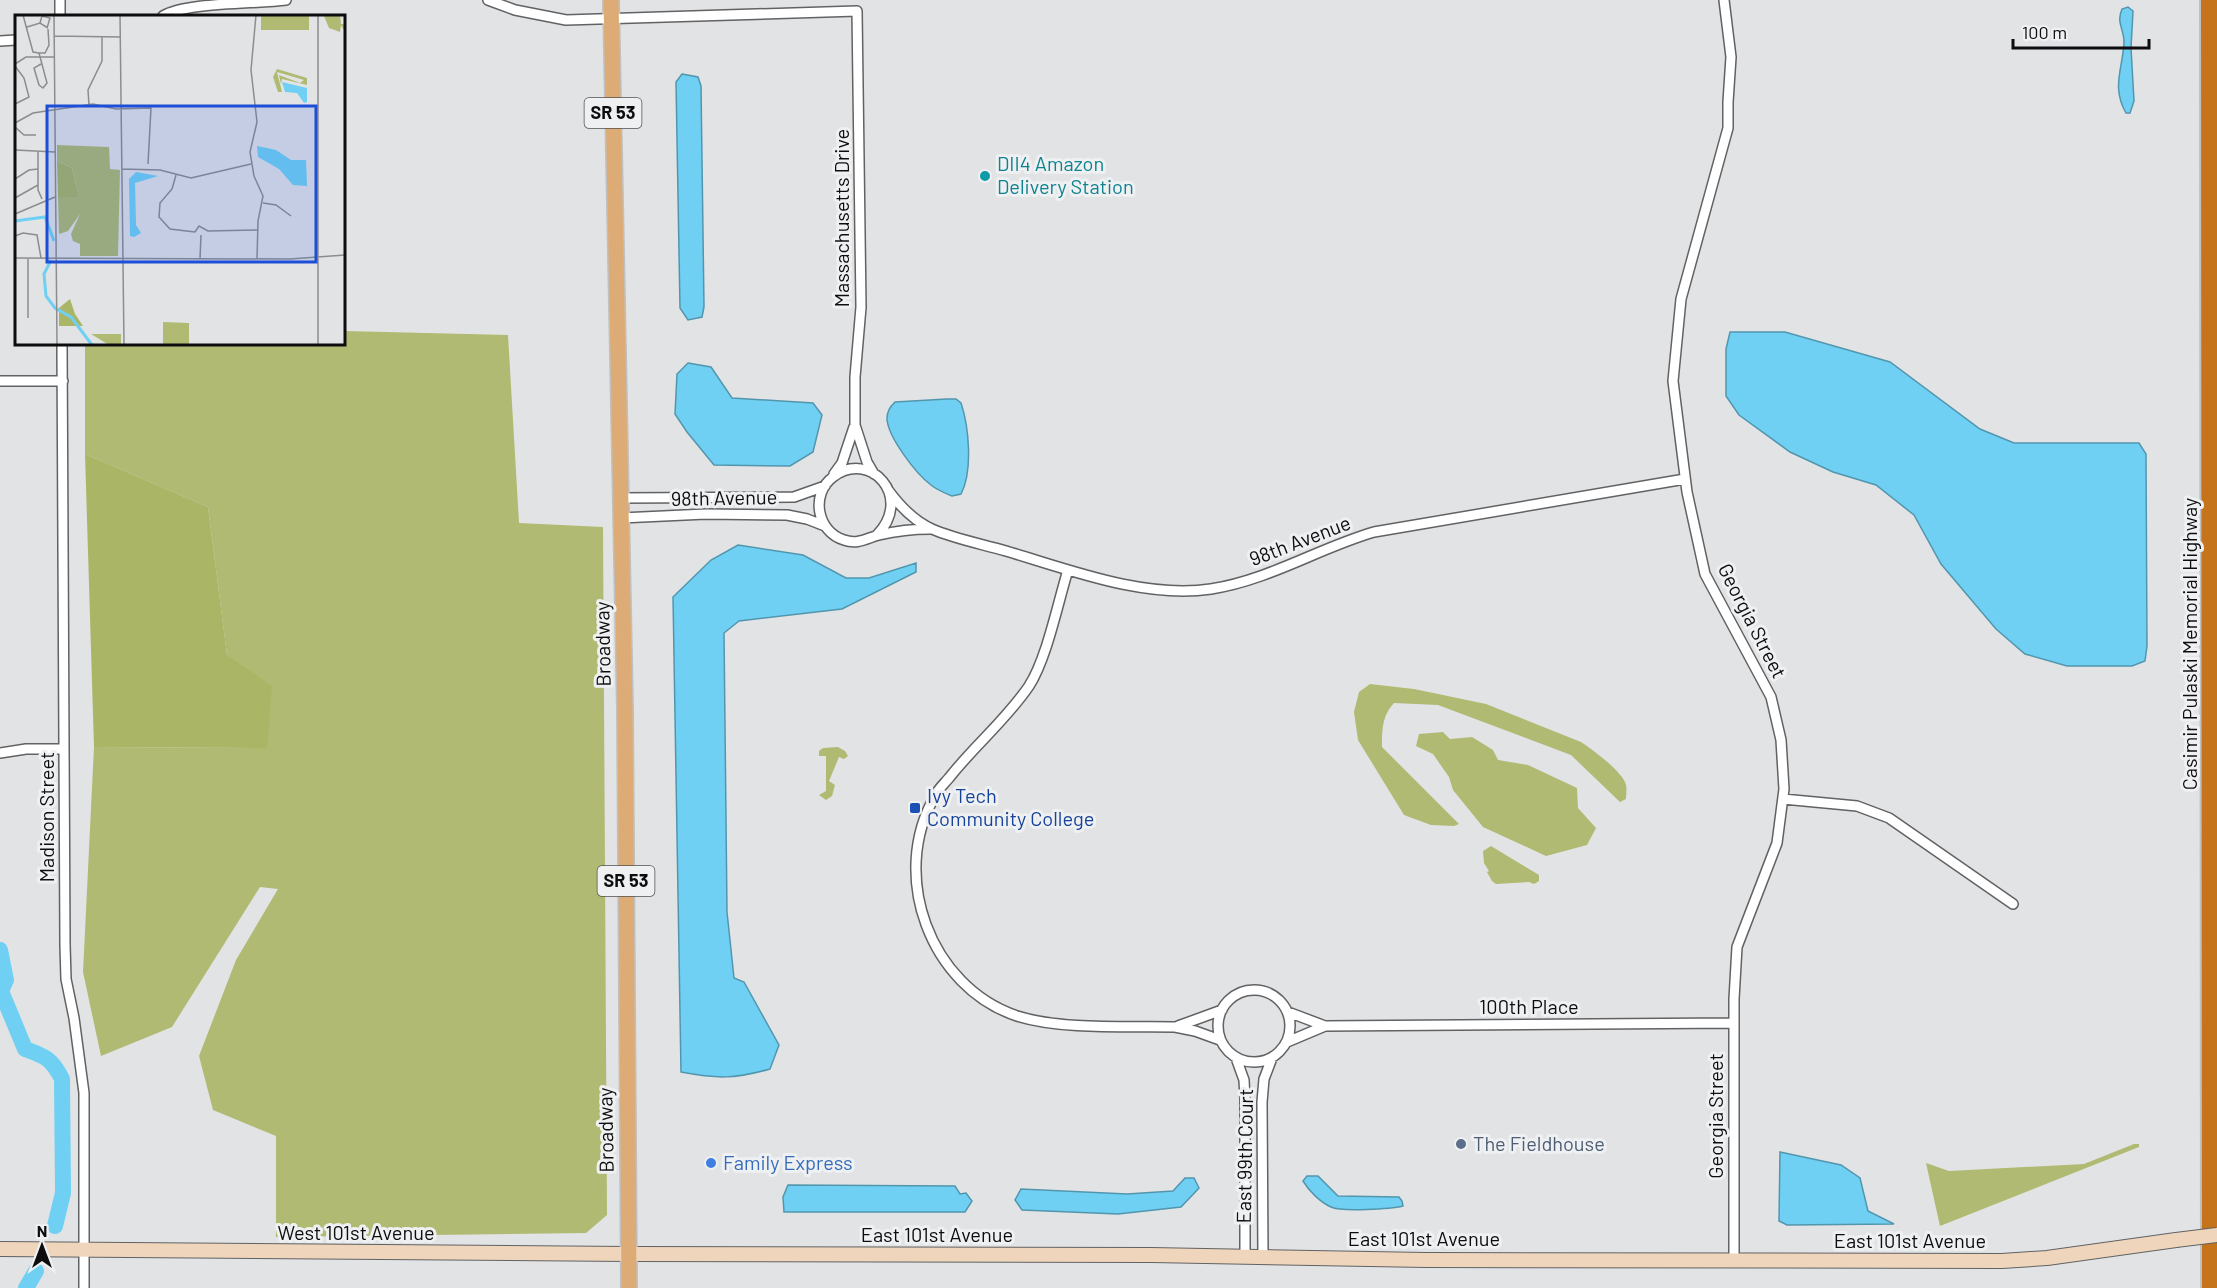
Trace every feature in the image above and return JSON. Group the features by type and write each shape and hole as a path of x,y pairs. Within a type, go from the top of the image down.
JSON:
{"highway":[{"name":"Casimir Pulaski Memorial Highway","path":"2210,0 2210,1288"}],"main road":[{"name":"Broadway","path":"611,0 625,710 629,1288"}],"street":[{"path":"166,15 172,11 190,8 286,0"},
{"path":"488,0 515,10 566,20 611,19"},
{"name":"Georgia Street","path":"1724,0 1731,57 1728,128 1681,299 1672,381 1685,479 1705,574 1771,697 1781,740 1784,789 1777,843 1737,947 1734,1023 1734,1260"},
{"name":"Massachusetts Drive","path":"611,19 857,11 861,307 855,377 855,425"},
{"name":"Madison Street","path":"62,345 66,979 74,1018 84,1093 84,1288"},
{"path":"0,381 63,381"},
{"path":"855,425 862,449 874,474"},
{"path":"825,526 820,517 820,495 842,463 855,425"},
{"name":"98th Avenue","path":"621,498 794,497 828,482 841,472 852,469 863,470 874,474 882,481 898,504 932,528 1068,570 1161,590 1209,589 1239,584 1301,561 1353,538 1374,532 1685,479"},
{"path":"877,535 886,526 891,515 892,502 888,490"},
{"name":"98th Avenue","path":"621,518 706,514 787,515 825,526 833,535 855,542 877,535 932,528"},
{"path":"1068,570 1041,661 1030,684 988,736 970,751 935,795 922,825 917,848 916,883 921,915 937,951 961,982 988,1003 1016,1016 1049,1024 1175,1027 1220,1040"},
{"path":"0,753 26,749 64,749"},
{"path":"1783,799 1857,806 1889,818 2013,904"},
{"path":"1255,990 1269,993 1280,1001 1288,1012 1290,1032 1287,1042 1272,1058 1260,1062 1248,1062 1236,1058 1220,1040 1218,1024 1221,1010 1230,999 1242,992 1255,990"},
{"path":"1175,1027 1221,1010"},
{"name":"100th Place","path":"1288,1012 1325,1026 1734,1023"},
{"name":"100th Place","path":"1287,1042 1325,1026"},
{"name":"East 99th Court","path":"1236,1058 1244,1080 1245,1099 1245,1257"},
{"name":"East 99th Court","path":"1263,1257 1262,1102 1264,1079 1272,1058"},
{"name":"East 101st Avenue","path":"628,1254 1426,1260 2002,1261 2047,1258 2217,1235"},
{"name":"West 101st Avenue","path":"0,1249 628,1254"}],"green space":[{"path":"345,331 508,335 519,523 603,527 607,1215 586,1233 276,1237 276,1136 213,1110 199,1056 236,960 278,889 260,887 172,1027 101,1056 83,972 94,747 266,748 227,655 208,507 85,454 85,345 345,345"},
{"path":"85,454 208,507 227,655 272,686 267,748 94,747"},
{"path":"1370,684 1414,689 1486,704 1581,742 1620,774 1626,785 1626,799 1620,802 1571,755 1438,705 1394,703 1385,718 1382,747 1459,824 1454,826 1431,825 1404,815 1358,740 1354,712 1359,692"},
{"path":"1443,732 1450,739 1472,737 1493,750 1498,760 1528,765 1577,788 1578,808 1596,828 1587,845 1546,856 1483,827 1453,790 1449,777 1433,754 1416,746 1419,734"},
{"path":"838,747 848,756 844,759 839,757 829,781 835,785 832,796 826,800 819,795 826,791 826,756 819,756 819,751 823,748"},
{"path":"1491,846 1539,875 1539,881 1534,884 1529,882 1496,884 1492,881 1484,863 1483,851"},
{"path":"2139,1144 2139,1147 1940,1226 1926,1163 1949,1171 2084,1164"}],"water":[{"path":"2128,7 2133,11 2131,48 2134,101 2130,113 2126,113 2119,95 2124,42 2120,18 2122,9"},
{"path":"682,74 698,77 701,86 704,307 702,317 688,320 680,308 676,82"},
{"path":"1730,332 1785,332 1890,362 1980,429 2014,443 2139,443 2146,454 2147,646 2145,661 2132,666 2067,666 2025,654 1996,629 1941,564 1914,515 1876,485 1833,472 1790,452 1739,415 1726,396 1726,349"},
{"path":"688,363 711,367 732,398 813,403 822,415 813,452 790,466 714,465 675,414 677,374"},
{"path":"956,399 961,403 966,424 968,461 965,484 961,494 952,496 933,487 918,473 897,445 887,419 889,409 895,402"},
{"path":"738,545 803,555 846,578 869,578 916,563 916,572 842,609 739,621 724,633 727,912 734,978 744,982 779,1045 770,1069 746,1075 716,1077 681,1072 673,597 711,560"},
{"path":"1780,1152 1841,1165 1860,1178 1868,1211 1894,1224 1787,1225 1779,1221"},
{"path":"1307,1176 1318,1176 1338,1196 1399,1197 1403,1206 1378,1209 1336,1209 1308,1189 1303,1181"},
{"path":"1185,1178 1194,1178 1199,1188 1181,1207 1118,1214 1022,1210 1015,1200 1021,1189 1127,1194 1173,1191"},
{"path":"788,1185 955,1186 960,1194 966,1193 972,1201 965,1212 784,1212 783,1197"}],"waterway":[{"path":"0,950 6,980 1,991 25,1049 47,1059 62,1079 63,1193 55,1226"},
{"path":"26,1288 36,1271"}],"place":[{"name":"DII4 Amazon Delivery Station","path":"985,176"},
{"name":"Ivy Tech Community College","path":"915,808"},
{"name":"The Fieldhouse","path":"1461,1144"},
{"name":"Family Express","path":"711,1163"}]}
